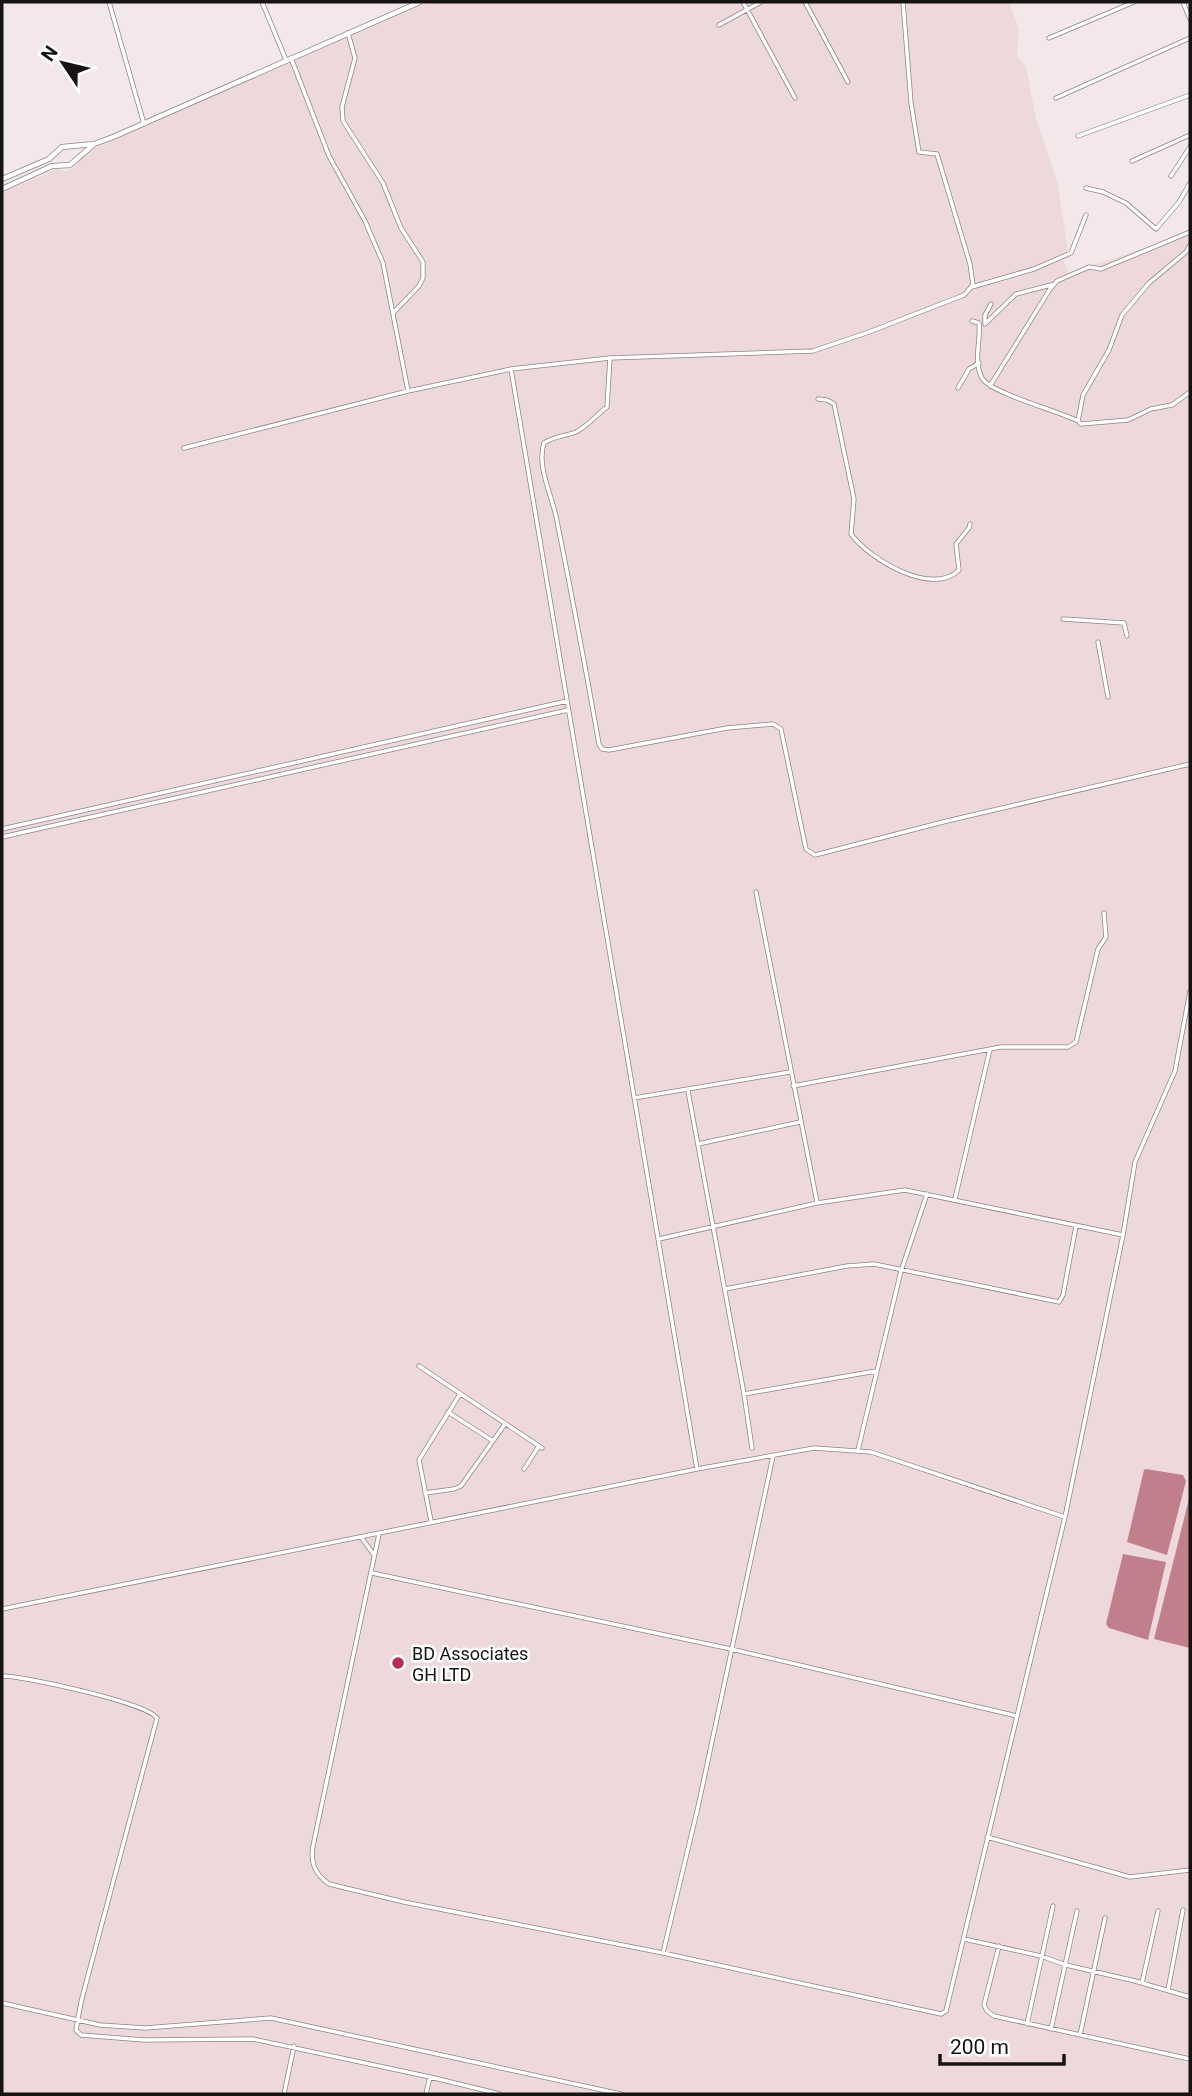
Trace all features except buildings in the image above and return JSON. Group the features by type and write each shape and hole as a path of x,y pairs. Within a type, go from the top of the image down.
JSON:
{"main road":[{"path":"2,179 49,159 62,147 94,144 144,124 419,2"},
{"path":"2,189 52,166 64,166 74,162 94,144"},
{"path":"70,146 75,154 74,162"},
{"path":"57,151 59,162 64,166"}],"street":[{"path":"109,2 144,124"},
{"path":"262,2 328,156 365,221 378,251 394,312 408,390"},
{"path":"743,2 795,98"},
{"path":"719,25 761,2"},
{"path":"805,2 848,82"},
{"path":"903,2 911,103 919,152 937,154 970,264 972,287"},
{"path":"1049,38 1134,2"},
{"path":"1182,2 1190,19"},
{"path":"348,33 355,58 342,107 343,121 383,183 401,228 424,262 419,286 394,312"},
{"path":"1056,98 1190,38"},
{"path":"1078,136 1190,95"},
{"path":"1132,161 1190,135"},
{"path":"1171,176 1190,148"},
{"path":"1086,188 1103,192 1126,203 1156,229 1179,202 1190,183"},
{"path":"184,448 408,390 510,369 611,358 813,351 929,310 964,295 972,287 1034,269 1071,253 1086,215"},
{"path":"991,304 984,318 985,324 1016,294 1054,285 1089,267 1101,269 1190,232"},
{"path":"1078,421 1083,395 1110,350 1122,315 1149,283 1186,252 1190,244"},
{"path":"990,386 1054,285"},
{"path":"972,321 979,323 979,363 982,379 990,386 1081,424 1128,421 1151,409 1171,405 1190,392"},
{"path":"611,358 607,407 575,432 551,438 544,443 542,454 543,469 557,517 602,749 727,729 773,724 778,726 781,729 806,849 815,855 974,814 1190,764"},
{"path":"958,388 970,369 979,363"},
{"path":"510,369 697,1469"},
{"path":"818,399 834,404 854,499 851,534 878,559 922,579 944,579 959,570 957,544 970,524"},
{"path":"1063,619 1124,623 1127,636"},
{"path":"1098,642 1108,697"},
{"path":"2,829 567,701"},
{"path":"2,837 568,710"},
{"path":"756,892 817,1203"},
{"path":"793,1086 990,1049 1073,1045 1098,949 1105,937 1104,913"},
{"path":"379,1534 313,1846 311,1860 320,1878 329,1884 404,1902 663,1953 941,2014 946,2011 1065,1517 1123,1235 1135,1162 1175,1071 1190,991"},
{"path":"955,1199 990,1049"},
{"path":"634,1098 790,1072"},
{"path":"688,1091 752,1448"},
{"path":"698,1144 800,1122"},
{"path":"659,1239 817,1203 905,1190 1123,1235"},
{"path":"858,1450 901,1271 927,1194"},
{"path":"724,1289 847,1266 874,1264 1059,1302 1063,1295 1076,1226"},
{"path":"419,1366 540,1447 524,1469"},
{"path":"744,1394 876,1371"},
{"path":"432,1521 419,1460 460,1394"},
{"path":"447,1412 493,1441"},
{"path":"425,1493 460,1486 505,1423"},
{"path":"2,1609 379,1534 432,1521 814,1448 871,1452 1065,1517"},
{"path":"663,1953 773,1456"},
{"path":"360,1537 374,1555"},
{"path":"372,1573 731,1649 1017,1717"},
{"path":"2,1676 117,1700 151,1712 157,1718 77,2021 76,2030 81,2035 144,2039 253,2039 500,2094"},
{"path":"987,1837 1130,1877 1190,1870"},
{"path":"1027,2024 1053,1906"},
{"path":"1168,1990 1183,1910"},
{"path":"1051,2029 1077,1911"},
{"path":"1142,1983 1158,1911"},
{"path":"1080,2035 1105,1918"},
{"path":"964,1939 1041,1956 1190,1997"},
{"path":"999,1946 984,2005 986,2011 994,2016 1190,2059"},
{"path":"2,2003 77,2021 145,2028 271,2018 621,2094"},
{"path":"284,2094 294,2046"},
{"path":"426,2094 430,2077"}],"shaded area":[{"path":"429,2 1009,2 1019,29 1017,56 1026,67 1036,119 1057,181 1068,252 1061,255 1069,273 1190,233 1190,2094 2,2094 2,193 57,169 66,171 76,166 82,156 97,147"},
{"path":"1146,1469 1183,1475 1186,1481 1167,1555 1127,1542"},
{"path":"1190,1495 1190,1648 1154,1639"},
{"path":"1123,1554 1166,1562 1148,1640 1109,1628 1106,1624"}],"place":[{"name":"BD Associates GH LTD","path":"398,1663"}]}
